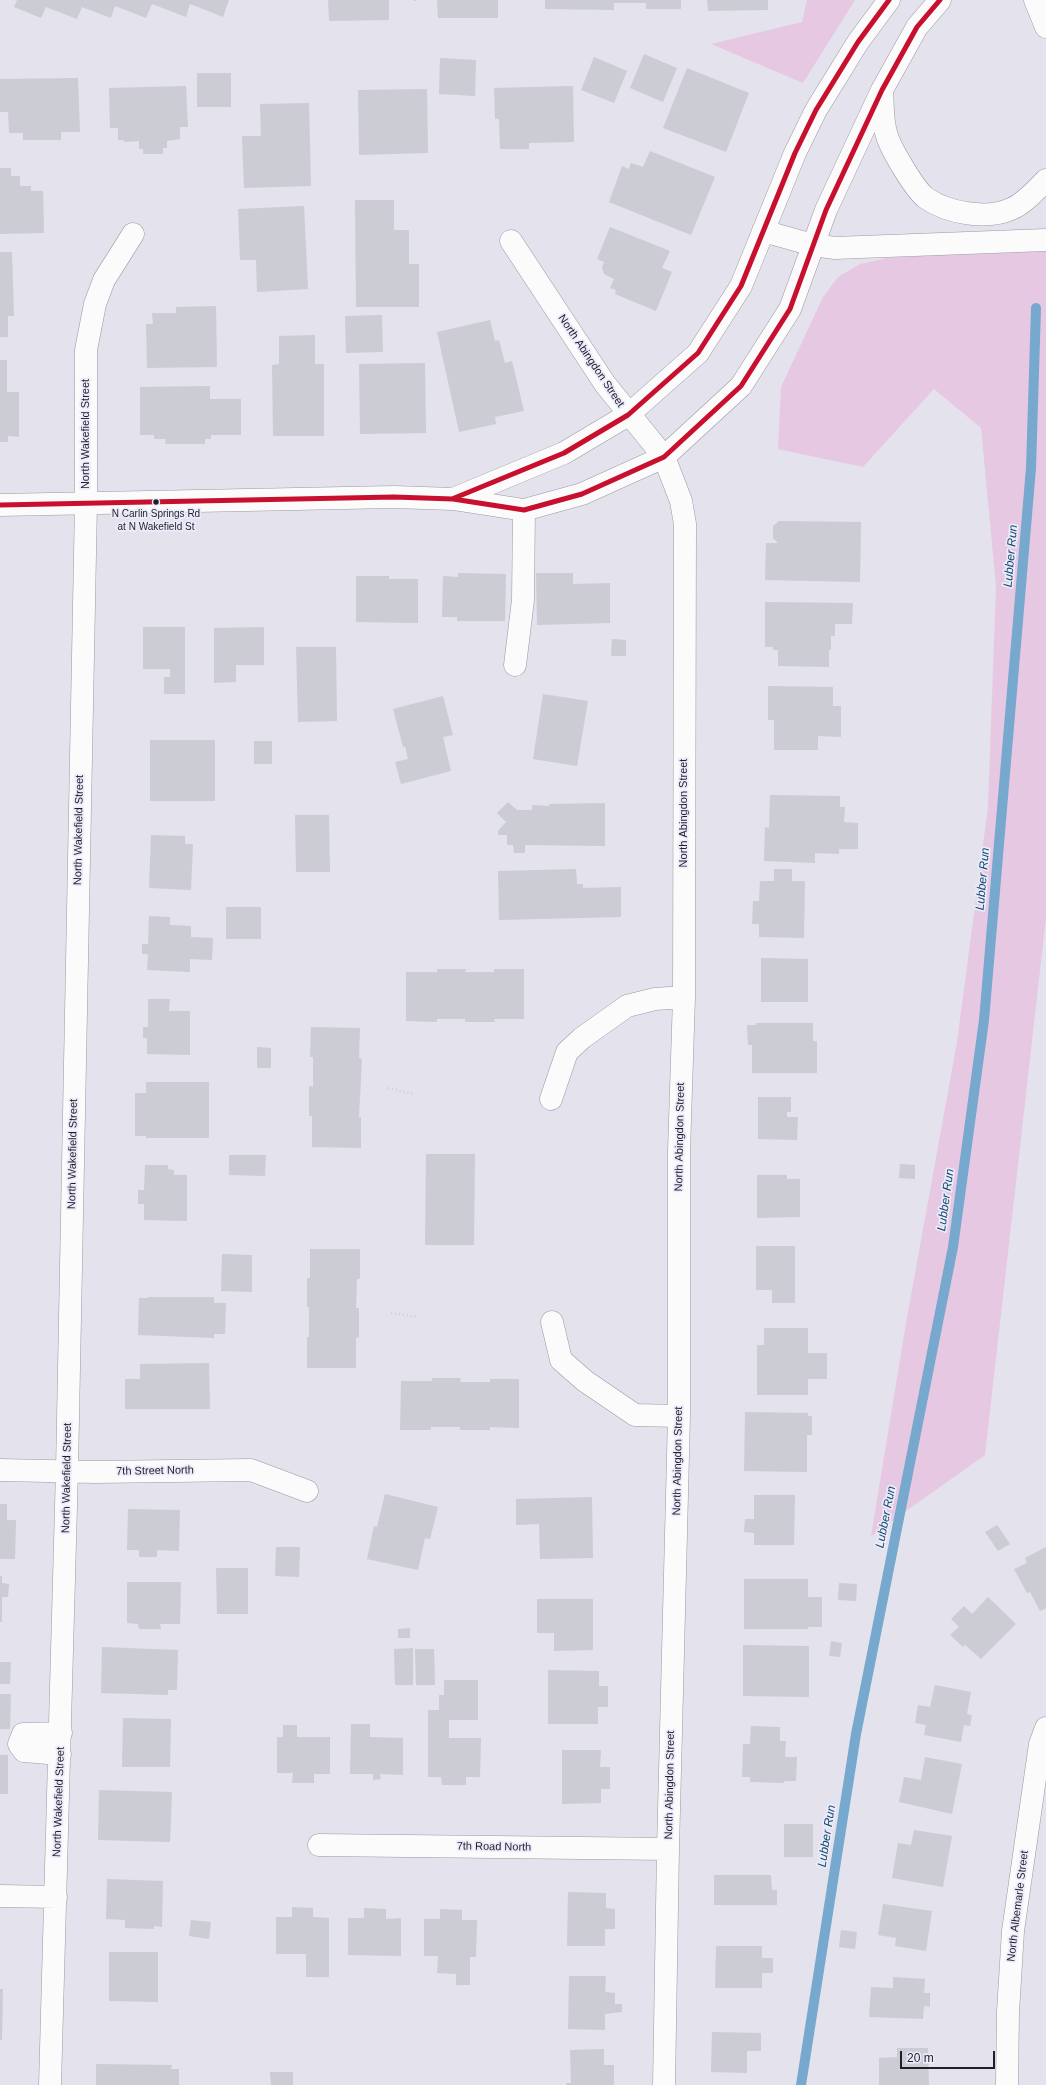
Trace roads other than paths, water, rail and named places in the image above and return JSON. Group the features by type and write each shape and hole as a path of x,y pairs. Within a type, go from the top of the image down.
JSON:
{"street":[{"path":"453,499 564,453 628,415 698,353 741,286 795,153 816,110 858,42 889,0"},
{"path":"0,505 394,497 453,499 524,510 582,494 664,457 742,386 790,309 826,210 882,90 917,27 940,0"},
{"path":"1035,0 1046,27"},
{"path":"882,90 886,135 905,171 925,197 954,211 986,215 1011,209 1029,196 1046,180"},
{"path":"763,231 813,245 846,248 1046,240"},
{"name":"North Wakefield Street","path":"50,2085 61,1733 67,1470 86,503 86,350 95,304 104,280 133,234"},
{"name":"North Abingdon Street","path":"511,241 601,379 628,415 664,457 681,501 685,524 684,997 679,1151 679,1416 668,1849 664,2085"},
{"path":"515,665 523,600 524,510"},
{"path":"551,1099 567,1052 582,1038 627,1006 655,999 684,997"},
{"path":"552,1322 562,1360 585,1381 636,1415 679,1416"},
{"name":"7th Street North","path":"0,1470 67,1470 95,1472 252,1470 307,1491"},
{"name":"North Albemarle Street","path":"1007,2085 1008,2012 1013,1931 1040,1744 1046,1728"},
{"path":"60,1754 24,1751 19,1744 23,1734 61,1733"},
{"name":"7th Road North","path":"319,1845 668,1849"},
{"path":"0,1896 56,1897"}],"waterway":[{"name":"Lubber Run","path":"801,2085 856,1734 953,1247 984,1020 1031,468 1036,308"}],"place":[{"name":"N Carlin Springs Rd at N Wakefield St","path":"156,502"}]}
